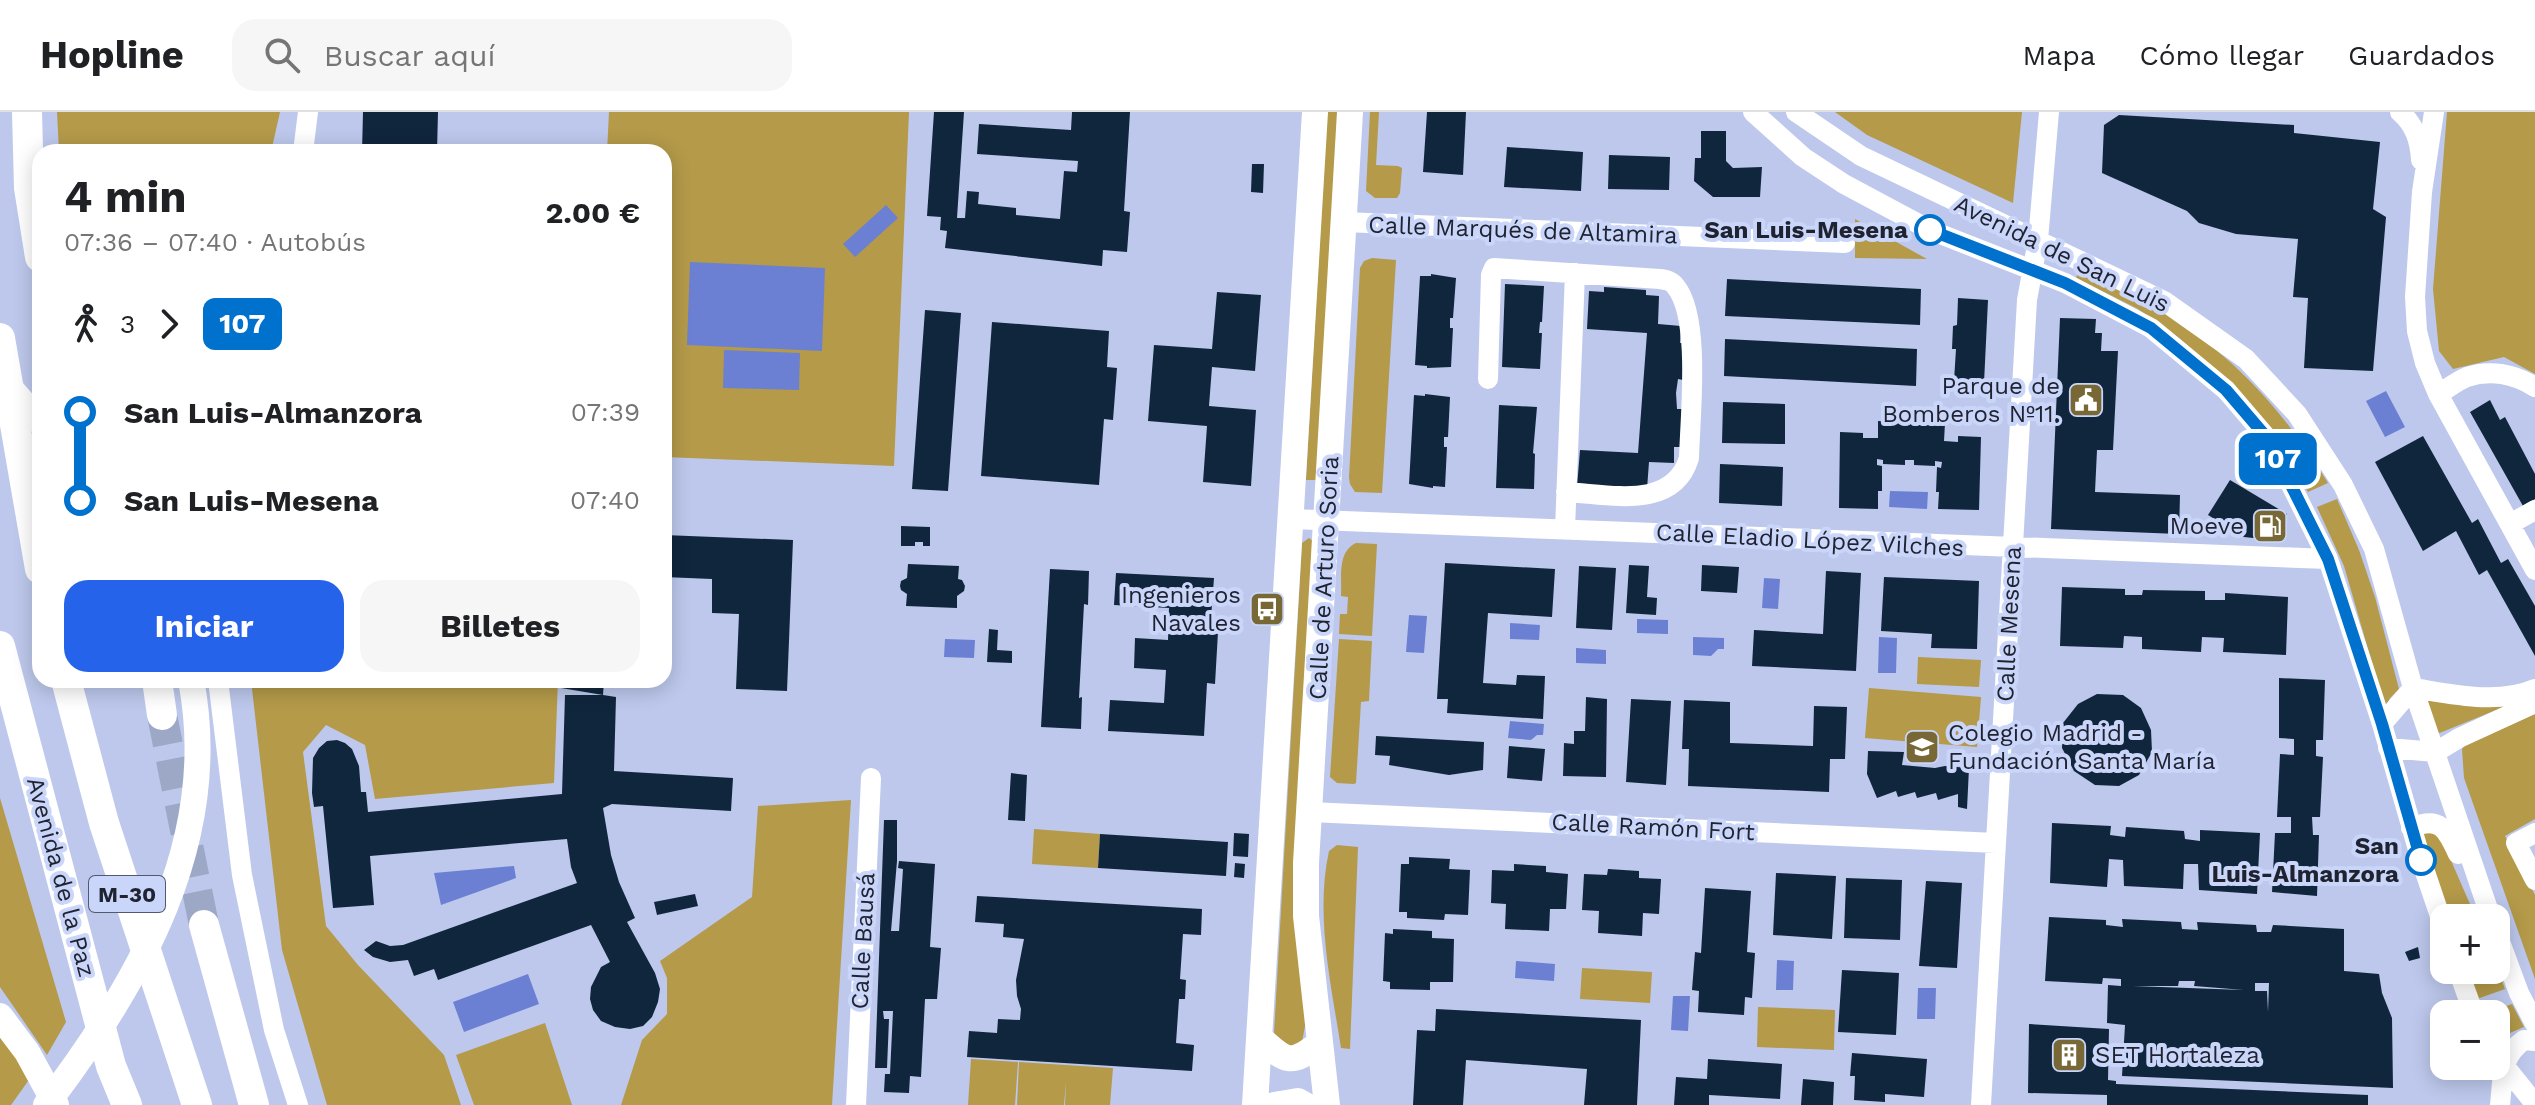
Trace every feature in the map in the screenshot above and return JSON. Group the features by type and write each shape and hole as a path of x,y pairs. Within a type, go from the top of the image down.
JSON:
{"highway":[{"path":"27,112 32,207"},
{"path":"0,338 32,523"},
{"name":"Avenida de la Paz","path":"0,646 111,1066 127,1105"},
{"name":"M-30","path":"68,688 104,823 197,1105"},
{"path":"158,688 162,715"},
{"path":"204,925 254,1105"},
{"name":"M-30","path":"111,1066 119,1105"}],"main road":[{"path":"41,112 42,144"},
{"name":"Calle de Arturo Soria","path":"1255,1105 1315,112"},
{"name":"Calle de Arturo Soria","path":"1327,1105 1306,916 1306,863 1350,112"},
{"path":"0,377 32,413"},
{"path":"46,1105 77,1064 130,981 174,883 194,814 199,763 192,688"},
{"path":"0,1016 27,1052 56,1105"},
{"path":"1260,1038 1280,1057 1291,1058 1301,1057 1320,1043"},
{"path":"1274,1105 1298,1101 1305,1105"}],"street":[{"path":"304,144 308,112"},
{"name":"Avenida de San Luis","path":"1753,112 1803,157 1844,184 1930,230 2065,283 2151,328 2226,390 2268,439 2328,559 2436,904"},
{"name":"Avenida de San Luis","path":"1796,112 1861,156 2164,301 2246,359 2297,414 2343,485 2374,549 2413,688 2486,904"},
{"name":"Calle Mesena","path":"1981,1105 2027,300 2038,240 2049,112"},
{"path":"2400,112 2407,118 2420,142 2422,192"},
{"path":"2434,112 2422,192 2415,297 2417,331 2425,363 2438,394 2535,570"},
{"name":"Calle Marqués de Altamira","path":"1344,222 1845,243"},
{"path":"1488,379 1491,275 1494,268 1660,279 1670,281 1678,289 1692,340 1689,458 1684,473 1668,488 1646,496 1566,492"},
{"path":"1565,529 1575,273"},
{"path":"2438,394 2467,377 2501,373 2523,379 2535,387"},
{"path":"2510,524 2535,510"},
{"name":"Calle Eladio López Vilches","path":"1291,519 2328,559"},
{"path":"219,688 242,875 274,1030 298,1105"},
{"path":"2382,724 2413,688 2499,697 2522,695 2535,689"},
{"path":"2388,748 2436,752 2535,703"},
{"name":"Calle Bausá","path":"856,1105 871,778"},
{"name":"Calle Ramón Fort","path":"1310,812 1996,843"},
{"name":"Avenida de San Luis","path":"2411,828 2422,823 2433,823 2447,831 2484,904"},
{"path":"2535,833 2516,843 2535,880"},
{"path":"2510,969 2535,1024"},
{"path":"2510,1051 2524,1040 2535,1041"},
{"path":"2510,1073 2535,1104"},
{"path":"2500,1080 2500,1105"}],"shaded area":[{"path":"57,112 280,112 273,144 59,144"},
{"path":"609,112 909,112 894,466 672,457 672,144 607,144"},
{"path":"1327,112 1339,112 1318,480 1306,480"},
{"path":"1370,112 1379,112 1376,165 1402,168 1397,198 1375,198 1366,191"},
{"path":"1835,112 2022,112 2013,203 1867,135"},
{"path":"2447,112 2535,112 2535,374 2504,357 2453,369 2439,351 2433,289"},
{"path":"1855,219 1927,259 1855,258"},
{"path":"1372,258 1396,260 1382,493 1355,492 1349,478 1360,268 1364,261"},
{"path":"2079,271 2141,299 2224,356 2290,427 2328,483 2308,492 2268,425 2214,368 2138,309 2076,278"},
{"path":"2337,499 2375,597 2399,689 2385,708 2344,566 2317,507"},
{"path":"1309,538 1314,542 1295,926 1306,1021 1302,1042 1291,1051 1274,1039 1274,1033 1302,543"},
{"path":"1356,543 1377,544 1372,636 1339,634 1340,614 1347,614 1348,597 1341,596 1343,559"},
{"path":"1339,639 1372,641 1369,701 1361,702 1354,784 1337,783 1330,777"},
{"path":"1918,657 1981,660 1979,687 1917,684"},
{"path":"252,688 558,688 554,783 375,799 365,745 326,725 303,752 326,926 358,965 444,1055 461,1105 327,1105 282,950"},
{"path":"1869,688 1981,697 1977,747 1865,738"},
{"path":"2427,701 2511,704 2437,734"},
{"path":"2535,714 2535,819 2505,836 2535,895 2535,979 2464,778 2462,749"},
{"path":"0,798 66,1022 47,1055 0,987"},
{"path":"851,800 832,1105 621,1105 642,1040 667,1014 667,978 660,961 752,897 758,806"},
{"path":"2432,827 2443,842 2470,904 2444,904 2421,829"},
{"path":"1034,829 1100,834 1098,868 1032,864"},
{"path":"1337,845 1358,847 1350,1049 1341,1048 1324,925 1325,875 1329,851"},
{"path":"1582,968 1652,972 1650,1003 1580,999"},
{"path":"2471,984 2503,984 2505,989 2477,999"},
{"path":"2510,1005 2524,1027 2510,1033"},
{"path":"1758,1007 1835,1010 1834,1050 1757,1047"},
{"path":"545,1023 572,1105 474,1105 456,1055"},
{"path":"0,1037 31,1077 11,1105 0,1105"},
{"path":"971,1059 1018,1062 1015,1105 968,1105"},
{"path":"1019,1062 1113,1068 1110,1105 1065,1105 1066,1082 1064,1105 1017,1105"}],"water":[{"path":"886,205 898,218 855,257 843,244"},
{"path":"690,262 825,268 822,351 687,345"},
{"path":"724,350 800,353 799,390 723,388"},
{"path":"2386,391 2405,427 2385,437 2366,401"},
{"path":"1890,491 1928,492 1927,509 1889,507"},
{"path":"1764,578 1780,579 1778,609 1762,608"},
{"path":"1409,615 1427,616 1424,653 1406,652"},
{"path":"1637,619 1668,620 1668,634 1637,633"},
{"path":"1510,623 1540,625 1539,640 1510,639"},
{"path":"1693,637 1724,638 1724,649 1718,649 1711,656 1693,655"},
{"path":"1879,637 1897,638 1896,673 1878,673"},
{"path":"945,639 975,640 974,658 944,657"},
{"path":"1576,648 1606,650 1606,664 1576,663"},
{"path":"1510,721 1544,724 1543,735 1531,740 1508,738"},
{"path":"514,866 516,878 441,905 434,873"},
{"path":"1777,960 1794,961 1793,990 1776,990"},
{"path":"1516,961 1555,964 1554,981 1515,978"},
{"path":"528,974 539,1004 464,1032 453,1002"},
{"path":"1918,988 1936,988 1935,1019 1917,1019"},
{"path":"1673,996 1690,996 1688,1031 1671,1030"}],"building":[{"path":"363,112 438,112 437,144 362,144"},
{"path":"934,112 964,112 957,218 965,218 967,191 979,192 978,204 1016,208 1016,215 1060,219 1064,171 1077,172 1078,161 977,154 979,124 1071,130 1072,112 1130,112 1124,211 1130,212 1127,252 1103,250 1102,266 945,248 947,231 940,230 941,217 927,216"},
{"path":"1427,112 1466,112 1463,175 1423,172"},
{"path":"2119,115 2294,125 2294,133 2380,142 2373,209 2386,217 2373,371 2304,368 2308,298 2293,297 2298,239 2236,234 2199,223 2187,211 2102,173 2104,125"},
{"path":"1701,131 1726,131 1726,161 1733,168 1762,167 1760,197 1713,197 1694,181 1695,158 1701,158"},
{"path":"1507,147 1583,152 1581,191 1504,187"},
{"path":"1609,155 1670,157 1669,190 1608,189"},
{"path":"1252,164 1264,164 1263,193 1251,192"},
{"path":"1431,274 1456,278 1453,318 1450,318 1450,328 1453,328 1451,367 1415,365 1420,276"},
{"path":"1727,279 1921,289 1920,325 1725,316"},
{"path":"1505,284 1544,286 1539,333 1542,333 1540,369 1502,367"},
{"path":"1604,287 1646,290 1646,295 1659,296 1658,324 1681,326 1680,343 1686,343 1683,380 1678,379 1676,393 1677,409 1682,409 1680,447 1674,447 1674,463 1649,462 1647,489 1577,487 1580,450 1638,453 1647,333 1587,329 1589,291 1604,292"},
{"path":"1217,292 1261,295 1255,371 1212,367 1209,406 1256,410 1251,486 1203,482 1207,426 1148,421 1154,345 1212,349"},
{"path":"1958,298 1988,300 1984,383 1954,381 1956,349 1952,349 1953,326 1957,325"},
{"path":"925,310 961,313 948,491 912,489"},
{"name":"Parque de Bomberos Nº11.","path":"2060,318 2096,319 2095,333 2102,333 2101,351 2118,351 2113,450 2097,450 2095,492 2180,495 2179,534 2051,529"},
{"path":"992,322 1109,331 1107,367 1117,368 1113,420 1104,419 1099,485 981,476"},
{"path":"1725,339 1917,349 1916,386 1724,376"},
{"path":"1414,395 1450,397 1448,437 1444,437 1444,447 1447,447 1445,487 1409,484"},
{"path":"2490,400 2500,420 2505,417 2535,474 2535,499 2523,506 2470,412"},
{"path":"1723,402 1785,404 1785,444 1722,443"},
{"path":"1499,405 1537,407 1534,489 1496,488"},
{"path":"1878,421 1945,423 1944,441 1958,442 1958,436 1981,437 1979,510 1938,509 1937,467 1941,468 1942,462 1935,461 1935,466 1914,465 1914,460 1905,460 1905,465 1883,464 1883,460 1877,459 1877,465 1882,466 1878,509 1839,508 1840,432 1863,433 1863,438 1878,438"},
{"path":"2423,436 2472,523 2478,519 2501,563 2508,559 2535,606 2535,656 2487,570 2479,575 2456,531 2423,551 2375,462"},
{"path":"1720,464 1783,467 1782,506 1719,503"},
{"path":"2230,480 2287,514 2272,540 2244,537 2208,515"},
{"path":"901,526 930,527 930,546 915,542 915,546 901,546"},
{"path":"672,535 793,540 787,691 736,689 739,614 712,613 712,579 672,577"},
{"path":"1445,563 1555,569 1552,617 1488,613 1483,683 1516,685 1517,675 1545,676 1543,719 1447,713 1448,699 1437,699"},
{"path":"908,564 959,566 958,579 965,586 957,596 957,608 906,606 907,594 900,586 901,581 907,578"},
{"path":"1629,565 1649,566 1647,597 1657,598 1656,615 1626,613"},
{"path":"1702,565 1739,567 1737,593 1701,591"},
{"path":"1579,566 1616,568 1612,630 1576,628"},
{"path":"1050,569 1089,571 1079,698 1082,697 1081,729 1041,727"},
{"path":"1826,571 1861,573 1856,671 1752,666 1754,630 1823,634"},
{"path":"1116,573 1214,578 1210,631 1218,632 1215,684 1207,683 1204,736 1108,731 1110,700 1164,703 1166,670 1134,668 1135,638 1168,640 1169,608 1114,605"},
{"path":"1884,577 1979,581 1977,649 1931,648 1932,634 1881,631"},
{"path":"2062,587 2125,589 2125,595 2142,595 2143,590 2205,591 2205,600 2225,600 2225,593 2288,597 2286,655 2223,652 2224,638 2202,637 2201,652 2142,649 2142,637 2124,636 2123,648 2060,646"},
{"path":"989,629 998,630 997,650 1012,651 1012,663 987,662"},
{"path":"2279,678 2325,680 2323,740 2316,740 2316,756 2323,757 2320,817 2312,817 2313,835 2319,835 2317,896 2272,892 2275,833 2291,833 2291,817 2277,817 2280,754 2294,755 2294,739 2279,738"},
{"path":"561,688 603,688 603,695"},
{"path":"2097,694 2123,695 2141,708 2151,730 2152,752 2139,775 2119,786 2095,785 2074,771 2062,748 2063,723 2078,704"},
{"path":"565,695 616,697 614,771 733,778 731,811 612,804 603,808 611,855 635,918 627,922 655,973 660,989 652,1017 643,1026 630,1029 601,1021 593,1010 591,987 601,967 610,962 591,925 438,980 434,969 414,976 408,960 390,962 373,957 364,950 376,941 390,946 403,945 577,883 567,839 370,856 374,905 333,908 323,806 314,807 312,793 313,758 319,748 327,741 337,740 352,749 359,766 361,792 366,792 368,812 562,794"},
{"path":"1586,697 1607,699 1606,777 1563,776 1564,743 1574,744 1574,731 1585,731"},
{"path":"1631,699 1671,701 1666,785 1626,782"},
{"path":"1684,700 1730,702 1730,743 1813,746 1814,706 1847,707 1845,759 1830,759 1829,792 1688,786 1689,749 1682,749"},
{"path":"1376,736 1484,742 1483,770 1449,775 1389,765 1390,756 1375,755"},
{"path":"1509,746 1545,749 1542,781 1507,778"},
{"path":"1868,751 1904,752 1902,765 1969,768 1967,809 1958,807 1958,794 1938,800 1936,793 1917,798 1915,792 1898,797 1896,791 1877,798 1867,774"},
{"path":"1011,773 1027,775 1025,821 1008,820"},
{"path":"884,820 897,820 891,931 899,931 903,869 898,868 899,861 935,864 930,947 941,948 937,999 925,999 921,1077 910,1076 909,1093 884,1092 885,1074 890,1074 893,1011 883,1011 884,1019 889,1019 887,1068 875,1068"},
{"path":"2052,823 2111,826 2110,835 2125,837 2126,827 2184,831 2185,839 2200,841 2200,830 2260,833 2257,894 2199,890 2198,864 2184,864 2183,889 2124,886 2123,860 2109,859 2107,887 2050,883"},
{"path":"1234,833 1249,834 1248,857 1233,856"},
{"path":"1100,834 1228,842 1226,876 1098,868"},
{"path":"1409,857 1450,859 1449,869 1470,870 1468,915 1445,914 1444,920 1407,918 1407,912 1399,912 1401,864 1409,864"},
{"path":"1235,863 1245,864 1244,878 1234,877"},
{"path":"1514,864 1546,866 1546,872 1568,874 1566,909 1550,909 1549,931 1505,929 1506,904 1491,903 1492,870 1514,871"},
{"path":"1608,869 1639,871 1639,878 1661,879 1659,914 1643,913 1642,936 1598,933 1599,911 1582,910 1584,874 1607,875"},
{"path":"1776,873 1836,876 1832,939 1773,935"},
{"path":"1846,878 1902,880 1900,940 1844,938"},
{"path":"1926,881 1962,883 1957,968 1919,966"},
{"path":"1705,888 1751,891 1747,952 1755,953 1752,998 1745,997 1744,1015 1698,1012 1699,991 1692,990 1695,952 1701,953"},
{"path":"695,894 698,906 657,915 654,902"},
{"path":"977,896 1202,909 1201,935 1183,934 1180,979 1186,980 1185,999 1179,999 1176,1043 1194,1045 1192,1071 967,1057 969,1031 997,1033 998,1019 1020,1020 1021,1009 1016,980 1024,939 1003,937 1004,924 975,922"},
{"path":"2049,917 2106,920 2106,925 2123,927 2122,919 2181,922 2182,929 2198,930 2197,922 2256,925 2257,932 2271,932 2273,925 2344,929 2344,971 2379,974 2382,993 2392,1018 2393,1088 2122,1076 2125,1025 2107,1023 2108,985 2121,986 2121,979 2103,978 2102,984 2045,981","holes":["2179,981 2195,981 2194,986 2244,990 2133,986 2178,986","2255,983 2269,983 2268,1012 2267,991 2255,991"]},
{"path":"1393,929 1432,931 1432,938 1454,939 1453,982 1430,982 1430,990 1390,989 1390,982 1383,981 1385,933 1393,934"},
{"path":"2418,947 2420,958 2409,961 2405,952"},
{"path":"1842,970 1899,973 1896,1035 1838,1032"},
{"path":"1436,1009 1641,1020 1637,1105 1584,1105 1587,1069 1466,1060 1463,1105 1413,1105 1417,1030 1435,1031"},
{"path":"2029,1024 2109,1029 2108,1080 2116,1081 2116,1084 2368,1095 2368,1105 2107,1105 2107,1095 2028,1093"},
{"path":"1852,1053 1927,1059 1924,1097 1885,1094 1885,1102 1854,1100 1855,1076 1850,1076"},
{"path":"1708,1059 1782,1064 1780,1099 1709,1095 1709,1105 1674,1105 1676,1077 1707,1079"},
{"path":"1803,1079 1834,1082 1833,1105 1801,1105"}],"tunnel":[{"path":"162,715 204,925"}],"bus line":[{"name":"107","path":"1930,230 2065,283 2151,328 2226,390 2268,439 2328,559 2382,724 2421,860"}],"place":[{"name":"San Luis-Mesena","path":"1930,230"},
{"name":"Parque de Bomberos Nº11.","path":"2086,400"},
{"name":"Moeve","path":"2270,526"},
{"name":"Ingenieros Navales","path":"1267,609"},
{"name":"Colegio Madrid - Fundación Santa María","path":"1922,747"},
{"name":"San Luis-Almanzora","path":"2421,860"},
{"name":"SET Hortaleza","path":"2069,1055"}]}
